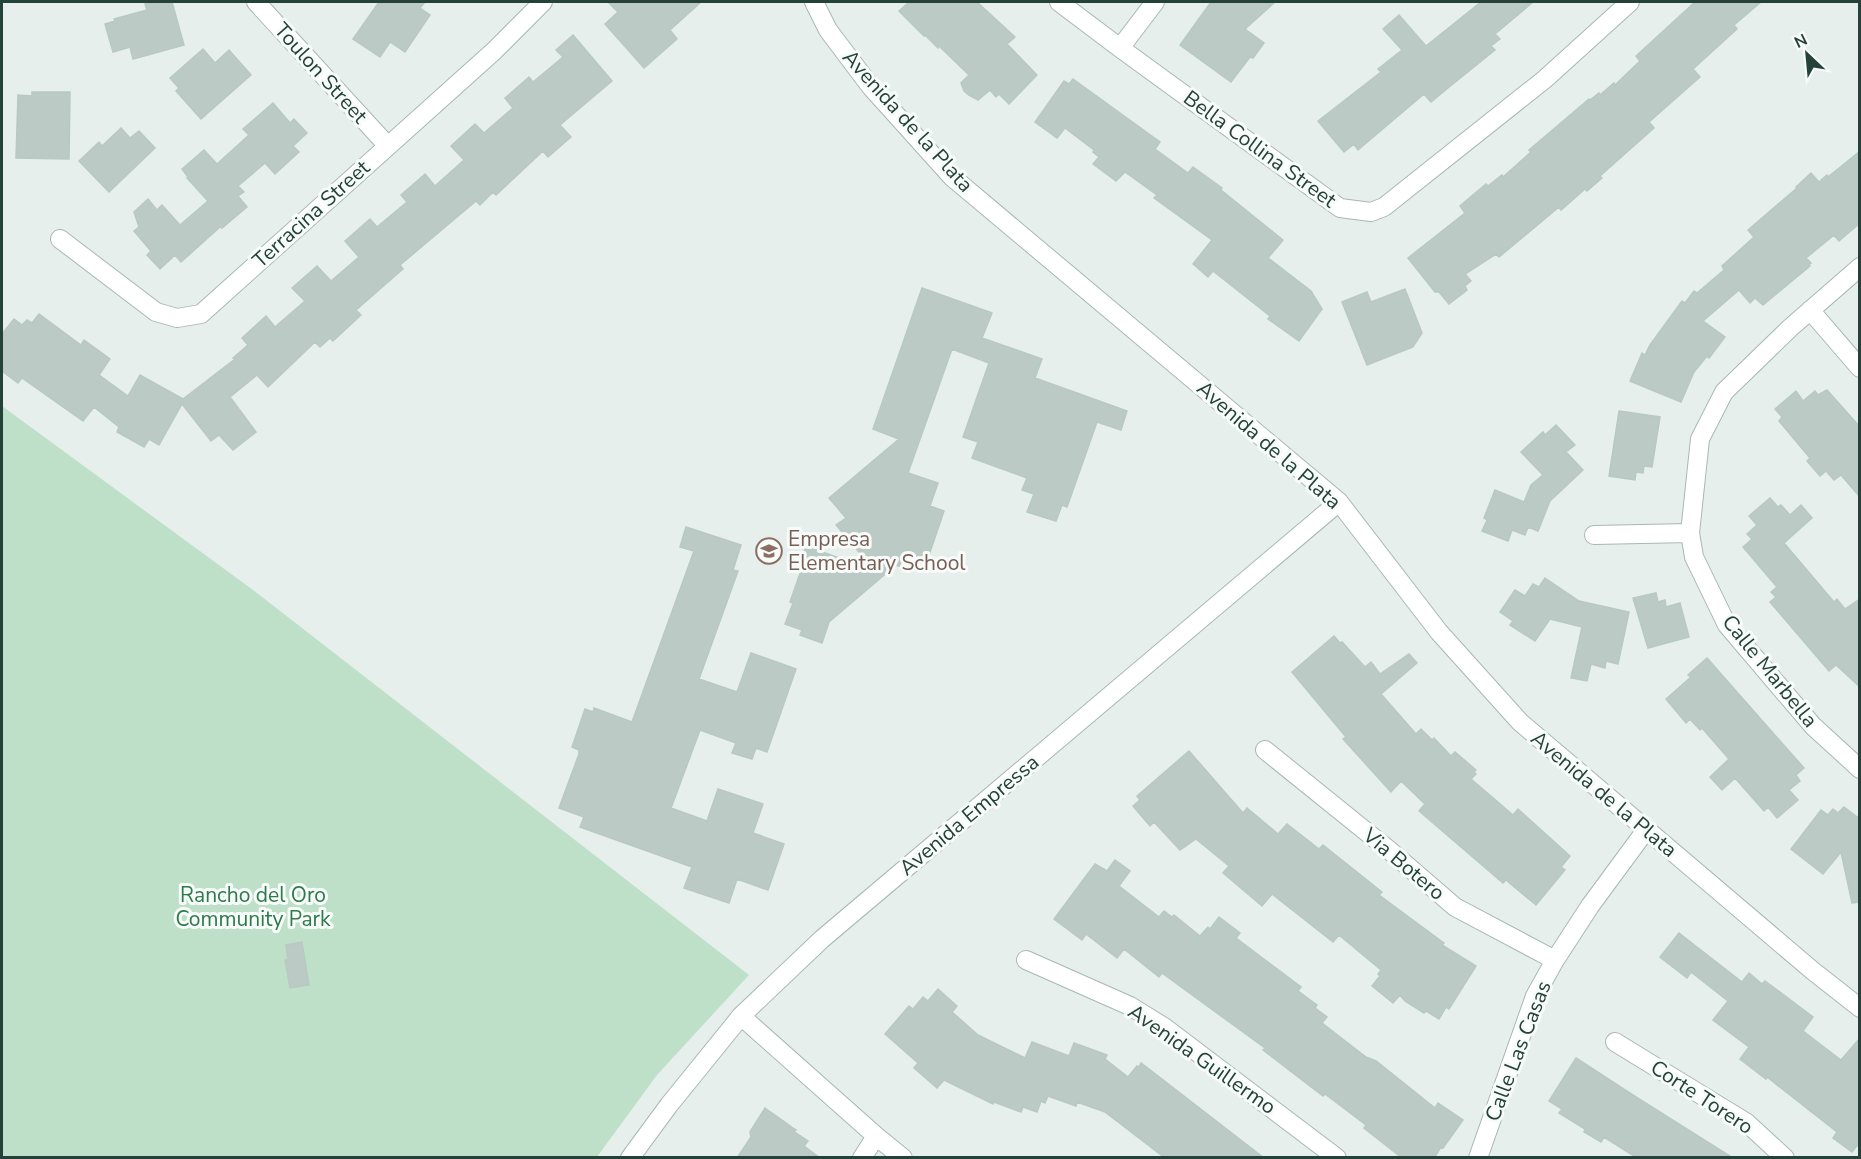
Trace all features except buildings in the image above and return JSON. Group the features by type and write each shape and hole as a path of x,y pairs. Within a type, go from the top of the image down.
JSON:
{"street":[{"name":"Toulon Street","path":"256,2 387,145"},
{"name":"Terracina Street","path":"60,239 156,312 177,318 201,314 494,51 543,2"},
{"name":"Avenida de la Plata","path":"814,2 828,30 871,87 952,177 1339,502 1439,632 1520,722 1860,1008"},
{"name":"Bella Collina Street","path":"1059,2 1340,208 1371,212 1384,207 1545,79 1630,2"},
{"path":"1120,48 1155,2"},
{"name":"Calle Marbella","path":"1860,267 1810,310 1724,392 1700,439 1690,533 1694,556 1727,625 1813,726 1860,769"},
{"path":"1810,310 1860,368"},
{"name":"Avenida Empressa","path":"630,1158 669,1105 741,1016 822,939 1339,502"},
{"path":"1594,535 1690,533"},
{"name":"Via Botero","path":"1265,750 1389,850 1455,907 1555,960"},
{"name":"Calle Las Casas","path":"1478,1158 1535,996 1590,906 1646,830"},
{"name":"Avenida Guillermo","path":"1026,960 1130,1006 1164,1027 1337,1158"},
{"path":"741,1016 903,1158"},
{"name":"Corte Torero","path":"1615,1042 1747,1123 1785,1158"},
{"path":"862,1158 876,1136"}],"green space":[{"name":"Rancho del Oro Community Park","path":"2,406 253,590 749,975 657,1075 597,1157 2,1157"}],"place":[{"name":"Empresa Elementary School","path":"769,551"}]}
